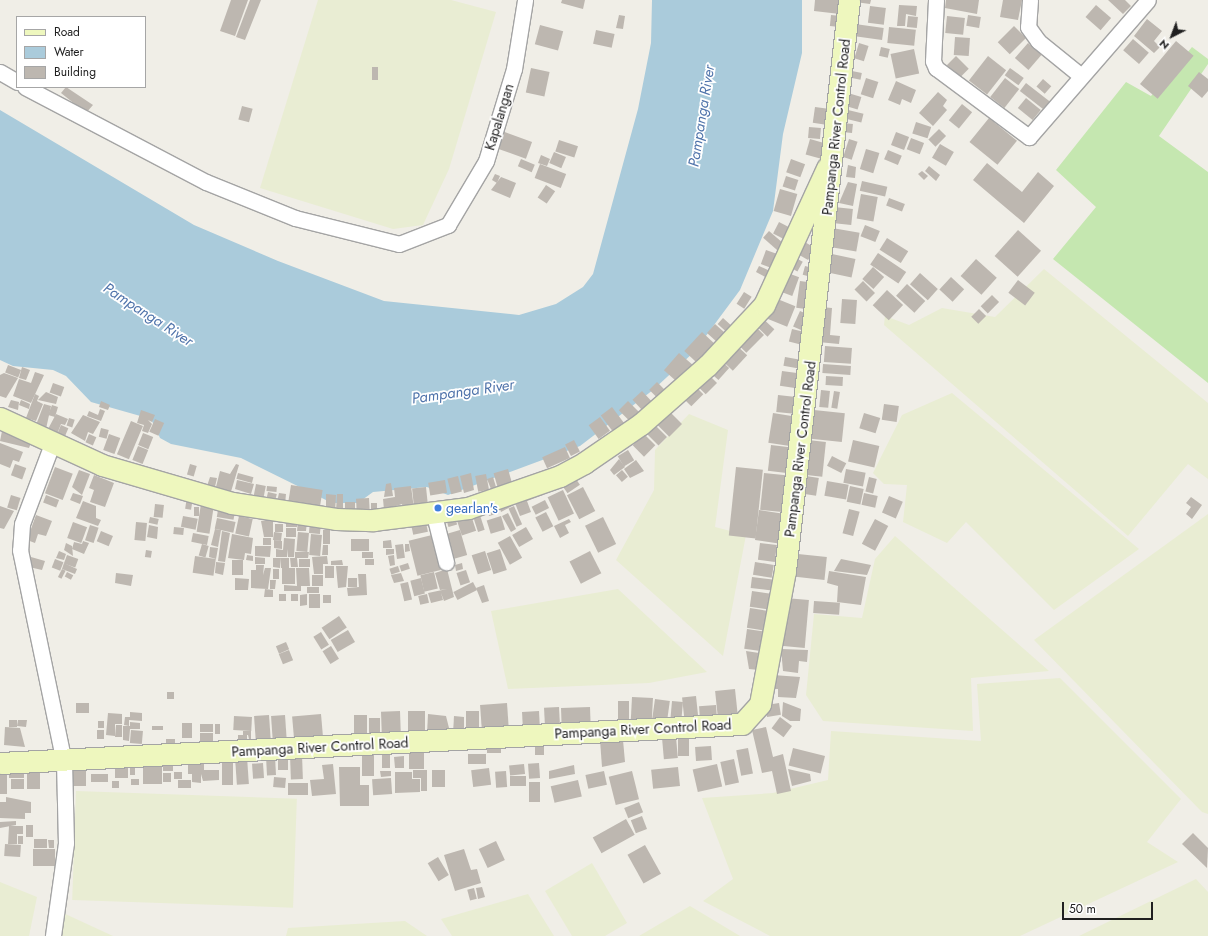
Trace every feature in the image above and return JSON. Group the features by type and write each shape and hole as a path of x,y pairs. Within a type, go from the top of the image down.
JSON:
{"street":[{"name":"Kapalangan","path":"27,88 206,182 295,218 399,244 448,225 486,161 514,69 525,0"},
{"name":"Pampanga River Control Road","path":"0,763 64,762 742,724 760,704 776,632 835,152 849,0"},
{"path":"936,0 933,61 936,68 1024,136 1033,136 1081,76 1148,0"},
{"path":"1030,0 1028,27 1038,42 1081,76"},
{"path":"0,72 16,81"},
{"path":"0,418 52,444 102,465 232,503 336,519 373,520 433,511 468,508 560,476 635,429 682,390 764,305 835,152"},
{"path":"52,444 22,524 20,550 64,762 66,842 53,936"},
{"path":"433,511 446,562"}],"green space":[{"path":"318,0 451,0 496,12 449,169 423,225 393,229 260,188"},
{"path":"1192,47 1208,59 1208,64 1159,136 1208,172 1208,383 1053,259 1096,207 1056,170 1126,82 1151,96"},
{"path":"1044,269 1208,403 1208,479 1188,464 1128,536 884,325 885,316 909,325 942,308 995,317"},
{"path":"952,393 1139,549 1054,610 966,522 947,543 903,522 907,485 884,484 873,473 902,415"},
{"path":"689,414 728,430 715,527 746,535 723,656 616,560 654,490 655,450"},
{"path":"1208,514 1208,814 1202,812 1034,640"},
{"path":"895,536 1049,671 971,678 973,731 823,721 806,695 814,614 862,618 875,559"},
{"path":"618,589 707,672 649,683 508,689 491,611"},
{"path":"1060,678 1181,799 1147,842 1178,862 1020,936 770,936 703,901 733,879 702,798 773,793 828,780 831,731 981,741 977,684"},
{"path":"76,791 297,799 293,908 72,900"},
{"path":"592,863 627,923 605,936 572,936 545,891"},
{"path":"1196,879 1208,892 1208,936 1079,936"},
{"path":"0,882 37,897 29,936 0,936"},
{"path":"528,894 554,936 452,936 441,919"},
{"path":"690,906 740,936 639,936"},
{"path":"61,912 113,936 56,936"},
{"path":"405,921 427,936 286,936 288,928"}],"water":[{"name":"Pampanga River","path":"652,0 802,0 802,53 783,134 773,211 740,290 694,352 653,390 580,446 448,495 427,487 373,492 358,503 332,503 241,458 171,444 160,438 151,419 91,402 66,376 53,370 13,366 0,360 0,110 194,225 278,261 384,301 519,315 556,304 583,287 593,274 638,109 651,43"}],"building":[{"path":"231,0 248,0 235,36 220,31"},
{"path":"250,0 261,0 245,40 236,37"},
{"path":"562,0 585,0 583,9 561,3"},
{"path":"815,0 841,0 840,14 814,11"},
{"path":"855,0 871,0 870,4 855,2"},
{"path":"946,0 979,0 977,14 945,8"},
{"path":"1003,0 1022,0 1018,20 1000,17"},
{"path":"1108,0 1125,0 1131,6 1123,14"},
{"path":"899,5 917,6 916,16 906,14 905,26 897,26"},
{"path":"1096,5 1111,18 1101,30 1086,17"},
{"path":"870,6 886,8 884,25 868,23"},
{"path":"619,15 625,16 623,29 616,28"},
{"path":"831,15 841,16 840,27 830,26"},
{"path":"968,15 981,17 979,28 966,26"},
{"path":"908,16 918,17 917,28 907,27"},
{"path":"947,16 965,18 963,35 945,33"},
{"path":"1147,19 1162,31 1154,41 1160,47 1154,53 1134,36"},
{"path":"855,24 884,28 882,40 853,36"},
{"path":"540,25 563,31 558,51 535,44"},
{"path":"1014,26 1026,38 1010,54 998,42"},
{"path":"889,27 916,30 914,46 887,43"},
{"path":"596,30 615,34 612,48 593,44"},
{"path":"955,37 970,38 969,56 954,55"},
{"path":"1133,39 1149,53 1139,64 1123,50"},
{"path":"1176,41 1194,56 1158,99 1140,84"},
{"path":"859,43 869,46 864,61 854,58"},
{"path":"1028,43 1042,55 1028,70 1015,58"},
{"path":"881,47 890,49 888,58 879,56"},
{"path":"914,49 919,73 896,78 891,54"},
{"path":"956,56 969,69 960,78 947,65"},
{"path":"988,56 1006,70 987,95 969,80"},
{"path":"372,67 378,67 378,80 372,80"},
{"path":"531,68 550,72 544,96 526,92"},
{"path":"1010,68 1024,78 1018,85 1005,75"},
{"path":"852,71 862,73 860,80 851,78"},
{"path":"1199,72 1208,79 1208,91 1202,98 1188,86"},
{"path":"866,78 878,82 873,98 861,94"},
{"path":"1005,78 1019,89 1004,108 990,97"},
{"path":"1043,79 1051,86 1045,94 1036,87"},
{"path":"896,81 916,90 911,103 902,99 900,105 888,100"},
{"path":"1026,83 1050,102 1044,110 1020,91"},
{"path":"65,88 68,88 93,105 86,113 61,93"},
{"path":"938,92 947,100 943,106 947,110 933,126 919,113"},
{"path":"848,93 861,97 858,110 844,105"},
{"path":"1026,98 1041,110 1033,120 1018,108"},
{"path":"962,104 972,112 959,129 949,120"},
{"path":"242,106 253,109 249,122 238,120"},
{"path":"815,107 830,109 828,125 813,123"},
{"path":"848,110 864,114 861,123 846,119"},
{"path":"989,118 1017,141 997,165 969,142"},
{"path":"916,122 931,127 928,138 912,133"},
{"path":"843,123 853,124 852,133 842,132"},
{"path":"809,127 821,128 820,139 808,138"},
{"path":"939,129 946,136 935,147 928,140"},
{"path":"502,131 532,142 526,159 496,148"},
{"path":"896,132 909,137 904,150 891,145"},
{"path":"911,138 924,143 920,154 907,149"},
{"path":"810,139 828,144 824,160 806,154"},
{"path":"849,139 858,142 852,160 843,157"},
{"path":"559,140 578,146 574,158 555,151"},
{"path":"940,144 954,152 946,166 932,158"},
{"path":"866,149 879,153 873,173 860,169"},
{"path":"888,150 902,156 898,165 884,159"},
{"path":"554,152 566,157 561,168 549,163"},
{"path":"541,155 550,159 547,166 538,163"},
{"path":"521,159 535,165 532,172 518,166"},
{"path":"791,159 805,164 800,177 786,172"},
{"path":"987,163 1022,192 1038,172 1054,186 1024,223 973,180"},
{"path":"540,164 566,174 561,188 535,178"},
{"path":"848,165 856,167 855,178 846,177"},
{"path":"929,166 940,175 936,181 925,171"},
{"path":"922,171 928,176 924,180 918,174"},
{"path":"495,174 500,176 497,183 492,180"},
{"path":"786,176 798,180 795,190 783,186"},
{"path":"501,177 516,183 510,198 491,190"},
{"path":"862,181 887,187 885,197 860,191"},
{"path":"848,182 857,184 853,206 839,203"},
{"path":"546,185 555,191 547,204 538,197"},
{"path":"780,189 797,194 791,216 774,211"},
{"path":"861,194 878,197 873,222 857,219"},
{"path":"889,198 905,204 902,212 886,205"},
{"path":"834,207 853,209 851,225 832,223"},
{"path":"779,222 791,228 785,239 773,234"},
{"path":"865,225 880,231 875,242 861,236"},
{"path":"832,228 860,233 856,252 829,247"},
{"path":"1018,230 1041,251 1018,277 995,256"},
{"path":"769,231 784,244 778,251 763,238"},
{"path":"887,238 908,251 901,263 880,250"},
{"path":"803,241 815,248 808,260 796,253"},
{"path":"766,250 777,254 772,268 761,264"},
{"path":"878,253 906,272 898,284 870,265"},
{"path":"832,254 855,259 852,278 828,273"},
{"path":"794,257 803,262 797,271 789,267"},
{"path":"976,259 997,278 981,295 961,276"},
{"path":"759,266 770,271 767,278 756,272"},
{"path":"805,266 816,269 813,278 803,275"},
{"path":"873,267 884,277 873,289 862,279"},
{"path":"785,272 799,277 792,296 778,291"},
{"path":"920,273 938,289 928,300 910,284"},
{"path":"951,277 964,289 953,302 939,289"},
{"path":"1018,280 1035,293 1025,305 1008,293"},
{"path":"800,281 815,283 811,310 796,308"},
{"path":"863,281 875,293 867,302 855,289"},
{"path":"907,284 925,301 914,313 896,296"},
{"path":"887,290 903,305 889,320 873,305"},
{"path":"744,292 752,297 744,309 737,304"},
{"path":"992,295 999,302 988,313 981,306"},
{"path":"775,298 795,306 787,327 767,318"},
{"path":"842,299 857,300 855,324 840,323"},
{"path":"821,307 832,308 830,335 840,336 839,344 818,342"},
{"path":"979,309 986,316 978,324 971,317"},
{"path":"800,311 809,315 802,331 793,327"},
{"path":"759,315 774,329 768,337 752,322"},
{"path":"723,318 733,327 727,333 718,324"},
{"path":"752,323 764,335 746,353 734,341"},
{"path":"715,324 726,334 718,343 707,333"},
{"path":"792,329 808,333 804,345 789,342"},
{"path":"702,332 715,344 697,363 684,351"},
{"path":"734,343 747,355 733,371 720,358"},
{"path":"825,346 852,348 851,364 824,362"},
{"path":"679,353 693,365 677,382 664,370"},
{"path":"785,357 802,360 800,369 783,366"},
{"path":"718,358 729,368 718,380 707,370"},
{"path":"823,364 851,366 850,375 822,373"},
{"path":"8,365 21,370 18,377 5,372"},
{"path":"22,367 30,370 26,380 19,378"},
{"path":"705,371 717,383 706,394 694,382"},
{"path":"782,371 797,373 795,388 780,386"},
{"path":"35,372 44,375 31,403 13,396 19,379 31,383"},
{"path":"4,373 18,378 6,398 0,396 0,375"},
{"path":"826,376 843,377 843,386 826,385"},
{"path":"657,382 666,391 658,399 649,390"},
{"path":"53,383 64,387 61,397 50,392"},
{"path":"692,383 703,394 691,406 680,395"},
{"path":"821,390 830,391 828,408 819,407"},
{"path":"642,391 653,403 643,412 632,400"},
{"path":"834,391 840,392 837,409 831,408"},
{"path":"46,392 58,397 56,404 38,400"},
{"path":"35,394 39,396 37,401 43,404 36,421 26,418"},
{"path":"778,395 796,397 794,414 776,412"},
{"path":"11,400 19,402 18,410 8,407"},
{"path":"21,400 30,404 29,409 19,405"},
{"path":"101,401 110,405 108,410 99,407"},
{"path":"628,401 640,413 631,422 619,410"},
{"path":"44,404 51,406 46,429 36,425"},
{"path":"884,404 899,406 897,422 882,420"},
{"path":"52,405 58,407 55,417 48,415"},
{"path":"612,407 624,423 613,431 601,415"},
{"path":"665,407 682,424 669,437 652,420"},
{"path":"100,409 105,411 101,421 87,416 89,411 98,415"},
{"path":"141,410 155,415 152,422 148,420 152,424 148,433 142,431 144,425 137,423"},
{"path":"814,410 845,413 842,442 811,439"},
{"path":"773,413 798,417 793,447 768,443"},
{"path":"864,413 880,418 876,433 859,428"},
{"path":"56,414 68,419 65,425 61,424 57,434 47,431"},
{"path":"83,415 100,422 93,434 88,432 85,441 71,433"},
{"path":"600,417 610,431 599,439 589,425"},
{"path":"69,418 75,420 72,427 67,426"},
{"path":"155,419 164,423 158,436 149,432"},
{"path":"650,420 667,437 658,445 642,428"},
{"path":"131,421 143,426 129,459 117,454"},
{"path":"61,425 68,428 63,442 55,439"},
{"path":"3,426 33,438 29,448 0,441"},
{"path":"101,428 109,430 107,439 99,437"},
{"path":"143,433 153,437 148,449 138,445"},
{"path":"89,434 96,437 93,445 85,442"},
{"path":"109,434 120,438 114,454 103,450"},
{"path":"644,434 655,445 644,457 633,445"},
{"path":"574,440 580,452 571,456 565,445"},
{"path":"808,440 826,442 822,477 804,475"},
{"path":"853,440 879,446 874,468 848,461"},
{"path":"0,443 23,452 19,462 13,460 10,468 0,464"},
{"path":"771,445 794,448 791,474 768,471"},
{"path":"138,446 148,450 143,464 132,460"},
{"path":"565,447 570,458 547,468 542,457"},
{"path":"628,450 634,460 624,466 618,456"},
{"path":"832,456 846,463 841,473 827,466"},
{"path":"619,459 625,467 614,475 610,470"},
{"path":"636,460 644,471 630,478 624,469"},
{"path":"15,464 26,468 22,479 11,475"},
{"path":"190,464 197,466 194,477 187,475"},
{"path":"236,464 239,465 230,495 215,491 220,471 230,474"},
{"path":"55,467 73,474 63,500 45,493"},
{"path":"736,467 763,470 756,538 729,536"},
{"path":"508,469 512,483 498,488 494,473"},
{"path":"846,469 866,473 863,487 843,483"},
{"path":"79,470 90,474 82,495 72,487"},
{"path":"622,470 628,477 622,482 616,475"},
{"path":"238,473 253,477 252,483 236,479"},
{"path":"471,473 474,490 464,493 460,476"},
{"path":"764,473 791,476 787,513 760,510"},
{"path":"486,474 489,490 478,492 475,476"},
{"path":"94,475 114,483 105,507 90,502 94,490 89,488"},
{"path":"458,476 462,492 451,494 447,479"},
{"path":"806,476 819,478 816,496 803,494"},
{"path":"210,477 217,478 214,491 206,489"},
{"path":"493,477 496,487 491,489 487,479"},
{"path":"869,477 877,479 873,493 865,492"},
{"path":"576,479 580,485 567,493 564,487"},
{"path":"237,480 254,484 251,494 235,489"},
{"path":"445,480 447,493 430,495 428,483"},
{"path":"827,481 849,485 846,500 824,496"},
{"path":"391,483 393,496 384,497 386,484"},
{"path":"256,484 266,486 263,503 253,501"},
{"path":"291,485 323,490 319,511 288,506"},
{"path":"539,485 543,495 527,501 531,512 520,516 512,495"},
{"path":"267,486 277,487 276,492 266,491"},
{"path":"411,486 414,509 403,510 402,504 384,510 383,499 395,497 394,488"},
{"path":"850,486 864,489 860,505 847,502"},
{"path":"426,487 428,505 414,506 412,488"},
{"path":"583,487 595,511 579,519 567,495"},
{"path":"563,490 574,514 559,521 548,497"},
{"path":"268,492 277,494 275,501 266,499"},
{"path":"73,493 83,496 80,504 70,500"},
{"path":"279,493 286,494 285,504 277,502"},
{"path":"864,493 878,496 875,508 862,505"},
{"path":"326,494 336,495 335,513 326,513"},
{"path":"337,494 343,494 343,512 336,512"},
{"path":"11,495 21,498 17,510 7,507"},
{"path":"46,495 59,500 56,507 43,502"},
{"path":"511,496 514,505 501,512 497,500"},
{"path":"889,496 903,502 896,518 882,513"},
{"path":"187,497 193,498 191,510 185,509"},
{"path":"1191,497 1202,505 1192,519 1186,514 1191,507 1186,503"},
{"path":"369,498 370,516 357,517 356,499"},
{"path":"495,500 499,513 489,516 488,511"},
{"path":"545,500 549,508 536,515 532,507"},
{"path":"83,501 96,506 96,518 101,520 98,526 76,518"},
{"path":"345,502 355,502 355,510 345,510"},
{"path":"371,503 377,503 377,513 371,513"},
{"path":"155,504 164,505 163,518 154,517"},
{"path":"201,504 214,506 209,534 197,532"},
{"path":"0,506 14,511 4,529 0,528"},
{"path":"477,506 485,530 478,532 470,508"},
{"path":"514,506 522,524 517,527 509,508"},
{"path":"194,507 199,507 199,516 194,516"},
{"path":"469,509 476,531 462,536 455,514"},
{"path":"849,509 860,512 853,536 843,533"},
{"path":"218,510 235,513 234,520 217,517"},
{"path":"453,510 457,524 448,527 444,512"},
{"path":"759,510 785,514 782,544 755,540"},
{"path":"546,512 553,526 543,532 535,517"},
{"path":"508,513 516,529 511,532 502,516"},
{"path":"36,515 52,521 46,536 38,534 35,543 27,540"},
{"path":"183,516 198,519 196,530 181,527"},
{"path":"239,516 253,519 249,537 235,534"},
{"path":"501,516 505,529 491,534 487,520"},
{"path":"150,517 159,519 157,525 149,523"},
{"path":"603,517 616,544 598,553 585,526"},
{"path":"217,518 236,522 233,533 215,529"},
{"path":"286,518 297,518 297,527 286,527"},
{"path":"425,518 428,532 413,535 410,521"},
{"path":"273,519 273,537 264,537 261,521"},
{"path":"569,519 571,522 565,525 569,533 560,538 554,526"},
{"path":"875,519 888,526 875,551 862,544"},
{"path":"298,521 307,521 306,531 297,531"},
{"path":"310,521 321,522 320,534 309,533"},
{"path":"73,522 87,527 81,543 67,538"},
{"path":"136,522 147,523 145,541 134,540"},
{"path":"275,524 283,524 283,532 275,532"},
{"path":"90,525 99,528 94,543 85,540"},
{"path":"149,525 158,527 157,539 147,537"},
{"path":"174,527 184,528 183,535 173,534"},
{"path":"526,527 533,539 519,547 512,535"},
{"path":"286,528 296,528 296,537 286,537"},
{"path":"215,529 221,530 218,547 211,545"},
{"path":"323,530 330,530 330,544 323,544"},
{"path":"460,530 467,555 451,560 444,535"},
{"path":"101,531 113,536 109,546 97,541"},
{"path":"222,531 230,533 225,562 218,561"},
{"path":"274,532 282,533 281,541 273,540"},
{"path":"298,532 309,533 307,552 296,551"},
{"path":"193,533 209,536 207,545 191,542"},
{"path":"232,534 253,538 251,554 245,553 244,560 228,558"},
{"path":"311,534 322,535 320,556 309,555"},
{"path":"432,535 441,570 417,576 409,541"},
{"path":"510,536 522,558 510,565 498,543"},
{"path":"263,538 271,538 271,545 263,545"},
{"path":"284,538 295,539 294,557 288,557 287,549 287,557 276,557 276,549 283,550"},
{"path":"351,539 369,539 369,551 351,551"},
{"path":"274,540 282,541 282,549 274,548"},
{"path":"391,540 392,548 383,548 383,541"},
{"path":"83,541 89,543 84,554 72,549 74,542 82,544"},
{"path":"66,543 72,546 73,556 64,550"},
{"path":"760,543 777,545 775,562 758,560"},
{"path":"202,544 209,546 205,557 199,556"},
{"path":"403,544 405,558 397,559 395,545"},
{"path":"405,544 409,544 410,551 405,552"},
{"path":"323,545 328,545 328,555 322,555"},
{"path":"255,546 271,546 270,557 255,556"},
{"path":"210,547 218,548 216,559 209,557"},
{"path":"386,549 394,549 394,554 386,555"},
{"path":"500,549 507,570 493,574 487,553"},
{"path":"146,550 152,551 151,558 145,557"},
{"path":"59,551 66,554 64,560 56,558"},
{"path":"485,551 491,570 478,574 472,555"},
{"path":"590,551 601,573 581,584 570,561"},
{"path":"295,552 309,552 308,558 297,558 298,567 291,567 290,558 295,558"},
{"path":"362,552 373,552 373,558 362,558"},
{"path":"798,554 827,557 824,580 796,577"},
{"path":"67,555 78,559 75,568 64,563"},
{"path":"247,555 253,556 253,561 246,560"},
{"path":"394,555 395,565 390,566 388,556"},
{"path":"195,556 216,559 213,576 193,573"},
{"path":"327,556 328,564 323,564 323,574 314,574 312,557"},
{"path":"31,557 45,561 42,570 29,567"},
{"path":"255,557 265,558 265,564 255,564"},
{"path":"273,558 281,558 280,568 273,567"},
{"path":"281,558 289,558 289,568 281,568"},
{"path":"55,559 63,562 60,571 52,567"},
{"path":"299,559 310,559 310,567 299,567"},
{"path":"365,559 374,559 374,565 365,565"},
{"path":"841,559 871,565 867,575 834,571"},
{"path":"232,560 243,560 243,575 232,575"},
{"path":"342,560 343,565 331,565 331,561"},
{"path":"216,562 225,563 223,575 215,573"},
{"path":"755,562 774,565 772,578 753,575"},
{"path":"64,563 77,569 75,574 62,569"},
{"path":"408,563 410,569 401,571 399,566"},
{"path":"462,563 463,569 456,571 455,565"},
{"path":"256,565 264,565 263,575 265,568 271,568 268,589 251,588 251,570 256,570"},
{"path":"325,566 334,566 334,578 325,578"},
{"path":"336,566 348,566 346,587 338,588"},
{"path":"398,566 400,572 391,574 389,569"},
{"path":"282,568 295,568 295,584 282,584"},
{"path":"296,568 309,568 310,586 301,586 301,591 284,591 284,585 297,586"},
{"path":"62,569 66,571 61,579 58,577"},
{"path":"273,569 279,569 279,579 273,579"},
{"path":"447,569 454,597 444,601 441,593 443,600 431,603 428,593 447,589 440,590 435,573"},
{"path":"466,570 470,582 461,585 456,573"},
{"path":"829,571 866,577 861,605 837,602 838,586 827,583"},
{"path":"67,572 73,575 71,580 65,576"},
{"path":"434,572 438,589 424,592 420,575"},
{"path":"116,573 133,575 131,586 115,583"},
{"path":"401,573 404,581 394,583 391,575"},
{"path":"358,574 366,574 367,595 348,596 347,588 359,587"},
{"path":"312,575 323,575 323,586 312,586"},
{"path":"752,577 777,580 775,591 751,588"},
{"path":"235,578 249,579 248,590 235,590"},
{"path":"348,578 357,578 357,587 348,587"},
{"path":"421,578 425,594 414,596 410,581"},
{"path":"270,580 276,580 275,589 270,589"},
{"path":"408,582 412,600 404,601 400,584"},
{"path":"473,582 477,590 457,600 453,592"},
{"path":"484,585 489,601 482,603 476,588"},
{"path":"307,587 319,587 319,593 307,593"},
{"path":"265,589 273,590 273,597 264,597"},
{"path":"752,591 773,594 771,610 750,607"},
{"path":"279,594 286,594 286,601 279,601"},
{"path":"291,594 298,594 298,601 291,601"},
{"path":"307,594 307,605 300,606 300,595"},
{"path":"309,594 320,594 320,608 309,608"},
{"path":"427,594 429,603 420,605 418,596"},
{"path":"323,595 331,595 331,603 323,603"},
{"path":"785,598 809,600 805,648 781,646"},
{"path":"814,601 840,603 839,615 813,613"},
{"path":"750,608 770,611 767,631 747,628"},
{"path":"339,616 347,628 329,639 322,628"},
{"path":"747,629 768,632 765,652 744,649"},
{"path":"348,630 355,642 338,652 331,640"},
{"path":"321,632 329,645 321,649 313,637"},
{"path":"286,642 289,649 279,654 276,646"},
{"path":"331,646 339,659 330,664 323,651"},
{"path":"781,649 808,650 807,662 799,661 798,673 783,671"},
{"path":"289,650 293,660 283,664 279,654"},
{"path":"746,651 766,654 759,670 749,669"},
{"path":"773,675 800,677 796,698 778,697 778,689 772,689"},
{"path":"735,689 738,717 718,719 715,691"},
{"path":"167,692 174,692 174,699 167,699"},
{"path":"696,696 699,723 685,724 682,697"},
{"path":"632,697 653,698 652,725 631,724"},
{"path":"655,699 670,701 667,725 652,723"},
{"path":"618,701 629,701 629,730 618,730"},
{"path":"672,701 683,702 681,725 670,724"},
{"path":"783,702 801,709 800,721 790,721 782,716"},
{"path":"76,703 89,703 89,713 76,713"},
{"path":"507,703 509,733 482,735 480,705"},
{"path":"779,703 781,715 767,717 765,705"},
{"path":"716,705 717,721 700,722 699,706"},
{"path":"559,707 560,729 545,730 544,708"},
{"path":"590,707 591,730 562,731 561,708"},
{"path":"400,711 401,738 382,739 381,712"},
{"path":"408,711 425,711 425,738 408,738"},
{"path":"466,711 479,711 479,731 466,731"},
{"path":"539,711 540,733 523,734 522,712"},
{"path":"130,712 142,713 142,721 129,720 129,726 124,725 125,717 130,717"},
{"path":"108,713 122,714 122,724 115,724 115,736 106,735"},
{"path":"321,714 323,737 294,739 292,717"},
{"path":"428,714 446,716 451,736 427,734"},
{"path":"269,715 271,741 256,742 254,716"},
{"path":"285,715 287,741 273,742 271,716"},
{"path":"354,715 367,715 367,738 354,738"},
{"path":"234,716 252,717 251,731 233,730"},
{"path":"454,716 464,717 464,734 453,734"},
{"path":"780,717 792,726 784,737 772,728"},
{"path":"369,718 380,718 380,733 369,733"},
{"path":"9,720 17,720 17,727 9,727"},
{"path":"18,720 27,720 26,727 17,726"},
{"path":"98,721 104,721 104,728 98,728"},
{"path":"130,722 140,723 140,729 130,729 129,741 123,740 123,726 130,726"},
{"path":"182,723 192,723 192,738 182,738"},
{"path":"200,724 213,724 213,732 200,732"},
{"path":"215,724 220,724 220,734 215,734"},
{"path":"116,725 122,725 122,737 115,737"},
{"path":"152,726 163,726 163,730 152,730"},
{"path":"5,727 20,728 25,747 4,745"},
{"path":"766,727 773,757 783,754 791,791 777,794 772,771 762,773 752,730"},
{"path":"97,730 104,730 104,739 97,739"},
{"path":"131,730 143,731 142,744 130,743"},
{"path":"243,731 251,731 251,747 248,735 243,735"},
{"path":"200,733 213,733 213,742 200,742"},
{"path":"238,735 247,735 247,747 238,747"},
{"path":"678,736 689,736 689,756 678,756"},
{"path":"676,737 678,758 664,759 662,738"},
{"path":"166,739 175,739 175,745 166,745"},
{"path":"600,740 623,740 625,762 602,767"},
{"path":"535,744 544,744 544,755 535,755"},
{"path":"711,746 712,760 696,761 695,747"},
{"path":"487,747 501,747 501,753 487,753"},
{"path":"748,748 753,774 741,776 736,750"},
{"path":"793,748 825,756 821,773 789,765"},
{"path":"409,750 424,750 424,769 409,769"},
{"path":"362,753 374,753 374,776 362,776"},
{"path":"382,753 390,753 390,768 382,768"},
{"path":"290,754 302,754 303,779 291,779"},
{"path":"468,754 486,754 486,764 468,764"},
{"path":"278,755 288,755 288,770 278,770"},
{"path":"266,756 275,756 276,775 267,775"},
{"path":"404,756 404,768 395,768 394,757"},
{"path":"247,757 249,784 237,785 235,758"},
{"path":"734,759 739,782 725,785 720,762"},
{"path":"163,760 173,760 173,771 163,771"},
{"path":"182,760 204,762 204,770 219,770 219,780 203,781 201,774 201,783 192,782 192,774 188,774 188,765 182,765"},
{"path":"130,761 135,761 135,775 130,775"},
{"path":"143,761 162,761 162,784 143,784"},
{"path":"115,762 128,762 128,778 115,778"},
{"path":"222,763 233,763 233,785 222,785"},
{"path":"263,763 264,778 253,779 252,764"},
{"path":"539,763 540,778 529,779 528,764"},
{"path":"333,764 336,794 312,796 310,780 324,779 322,765"},
{"path":"524,764 525,774 510,776 509,766"},
{"path":"717,764 722,786 698,792 693,770"},
{"path":"574,765 575,774 549,779 549,771"},
{"path":"339,767 360,767 360,785 369,785 369,806 340,806"},
{"path":"678,767 680,786 653,789 651,770"},
{"path":"0,768 7,768 7,794 0,794"},
{"path":"489,768 491,785 473,787 471,770"},
{"path":"9,769 24,769 24,778 9,778"},
{"path":"73,769 86,769 86,786 73,786"},
{"path":"788,769 810,774 811,781 792,786"},
{"path":"413,770 427,770 427,791 421,791 421,778 413,778"},
{"path":"432,770 445,770 445,787 432,787"},
{"path":"380,771 391,771 391,776 381,777"},
{"path":"506,771 507,787 496,788 495,772"},
{"path":"604,771 607,785 588,789 585,775"},
{"path":"632,771 639,799 616,805 609,777"},
{"path":"27,772 40,772 40,789 27,789"},
{"path":"174,772 182,772 182,779 174,779"},
{"path":"395,772 412,772 412,779 420,779 420,792 395,793"},
{"path":"163,773 171,773 171,782 163,782"},
{"path":"91,774 108,774 108,782 91,782"},
{"path":"510,776 526,776 526,786 510,786"},
{"path":"274,777 286,778 285,788 273,787"},
{"path":"391,778 392,794 373,795 372,779"},
{"path":"11,779 24,779 24,789 11,789"},
{"path":"131,779 139,779 139,785 131,785"},
{"path":"178,780 191,780 191,788 178,788"},
{"path":"578,780 582,797 555,803 551,786"},
{"path":"112,781 119,781 119,788 112,788"},
{"path":"529,782 540,782 540,802 529,802"},
{"path":"288,783 308,783 308,795 288,795"},
{"path":"6,797 31,802 31,813 25,813 25,819 0,818 0,802 6,802"},
{"path":"639,802 643,812 628,818 624,808"},
{"path":"642,816 647,829 636,833 631,820"},
{"path":"626,819 635,835 601,853 593,837"},
{"path":"16,821 16,825 0,828 0,822"},
{"path":"26,825 33,825 33,837 26,837"},
{"path":"9,826 23,826 23,834 17,834 17,844 8,844"},
{"path":"1193,833 1208,848 1207,868 1182,844"},
{"path":"18,836 23,836 23,844 18,844"},
{"path":"34,839 47,839 47,848 34,848"},
{"path":"48,840 54,840 54,848 49,848"},
{"path":"496,841 505,860 488,868 479,849"},
{"path":"5,844 21,845 20,857 4,856"},
{"path":"645,845 661,874 644,884 628,855"},
{"path":"33,849 55,849 55,866 33,866"},
{"path":"464,849 471,870 477,869 481,883 455,891 444,855"},
{"path":"438,857 449,875 439,881 428,863"},
{"path":"482,887 485,897 478,899 476,888"},
{"path":"474,888 477,899 470,900 467,890"}],"place":[{"name":"gearlan's","path":"438,508"}]}
